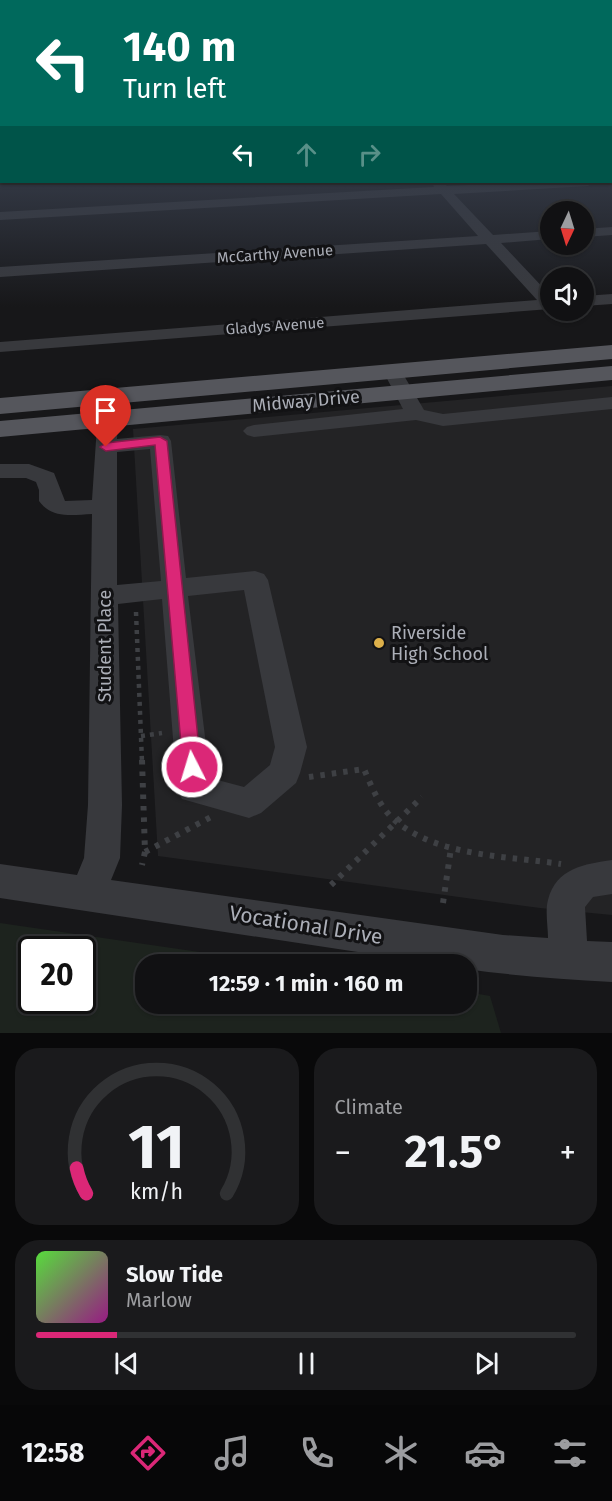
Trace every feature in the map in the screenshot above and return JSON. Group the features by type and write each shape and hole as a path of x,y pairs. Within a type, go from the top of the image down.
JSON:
{"main road":[{"name":"Midway Drive","path":"0,429 108,421 612,352"},
{"name":"Midway Drive","path":"398,382 612,373"},
{"name":"Midway Drive","path":"0,406 108,421"}],"street":[{"path":"0,216 85,210"},
{"path":"461,210 540,294"},
{"path":"594,232 612,231"},
{"name":"McCarthy Avenue","path":"0,272 540,236"},
{"path":"594,300 612,299"},
{"name":"Gladys Avenue","path":"0,347 540,305"},
{"path":"398,382 416,414"},
{"path":"254,431 416,414 444,420 612,403"},
{"path":"105,596 136,592 175,588 255,579 291,747 284,774 249,803 194,789 175,588 160,441 108,421"},
{"name":"Student Place","path":"87,893 102,858 105,805 104,507 108,421"},
{"path":"0,471 29,471 46,478 51,490 51,501 60,508 104,507"},
{"path":"568,961 566,901 583,881 612,877"},
{"name":"Vocational Drive","path":"0,881 491,953 568,961 612,962"}],"path":[{"path":"136,592 146,852 142,866"},
{"path":"141,736 168,732 166,741"},
{"path":"301,784 308,777 364,769 374,794 396,822 421,837 451,848 558,864 569,863"},
{"path":"330,885 422,797"},
{"path":"204,810 222,816"},
{"path":"146,852 214,815"},
{"path":"443,903 451,848"}],"shaded area":[{"name":"Riverside High School","path":"612,386 612,915 540,908 158,856 133,429"},
{"path":"0,923 89,936 18,936 18,1014 96,1014 96,937 212,954 135,954 135,1014 477,1014 477,994 490,996 501,1033 0,1033"}],"place":[{"name":"Riverside High School","path":"379,643"}],"route":[{"path":"106,447 160,441 192,767"}]}
